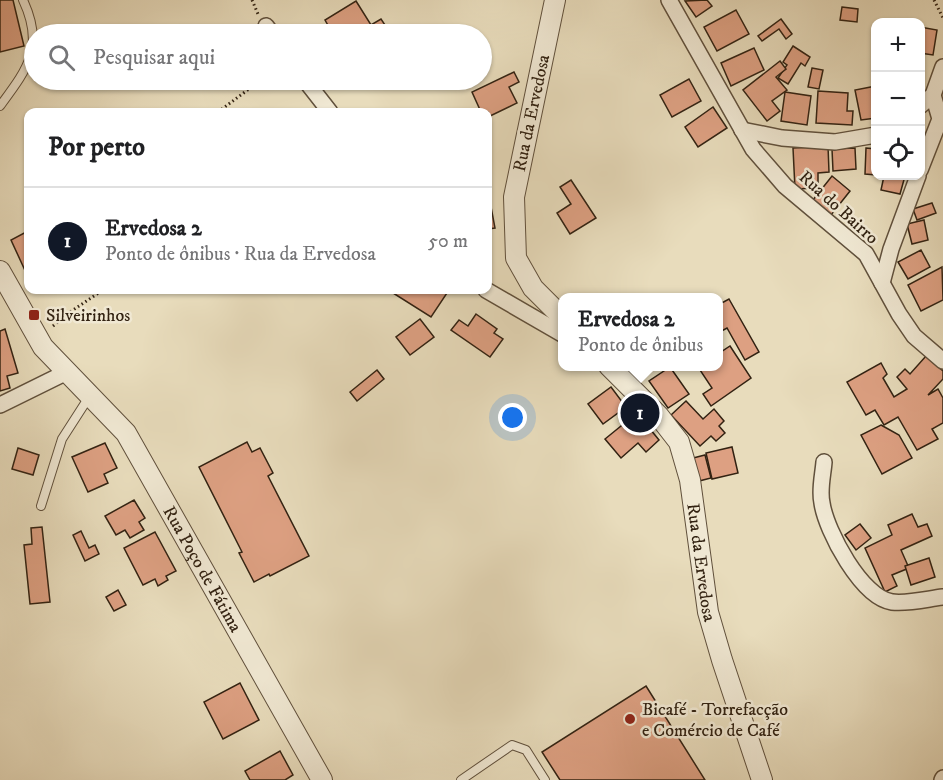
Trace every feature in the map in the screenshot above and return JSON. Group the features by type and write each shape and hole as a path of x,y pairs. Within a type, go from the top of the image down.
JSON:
{"street":[{"name":"Rua da Ervedosa","path":"555,0 514,197 516,258 533,288 558,313"},
{"name":"Rua do Bairro","path":"669,0 753,149 784,186 866,254 882,283"},
{"path":"925,102 933,95 943,67"},
{"path":"313,90 327,108"},
{"path":"925,160 941,119 933,95"},
{"path":"742,130 782,138 835,142 871,136"},
{"name":"Rua do Bairro","path":"882,283 891,249 917,180"},
{"name":"Rua Poço de Fátima","path":"0,271 39,340 126,433 322,780"},
{"path":"882,283 914,336 943,361"},
{"path":"492,293 558,332"},
{"name":"Rua da Ervedosa","path":"614,371 658,415 679,442 690,480 708,612 762,780"},
{"path":"0,405 67,372"},
{"path":"824,462 821,503 840,549 862,581 878,596 891,602 943,597"}],"lane":[{"path":"23,0 30,24"},
{"path":"0,106 24,73"},
{"path":"41,506 62,439 90,396"},
{"path":"461,780 512,745 526,750 545,780"}],"path":[{"path":"934,0 943,18"},
{"path":"223,108 248,90"},
{"path":"39,340 67,314 97,294"}],"building":[{"path":"0,0 13,0 24,46 0,52"},
{"path":"707,0 712,6 696,17 685,1"},
{"path":"356,1 370,24 327,24 325,20"},
{"path":"842,7 858,9 857,22 840,20"},
{"path":"736,10 749,34 717,51 704,27"},
{"path":"381,19 384,24 373,24"},
{"path":"781,19 792,34 786,39 779,29 762,41 758,36"},
{"path":"925,28 937,30 933,55 925,54"},
{"path":"793,46 810,57 805,66 801,63 788,84 778,78 787,65 783,62"},
{"path":"754,48 764,70 731,86 721,63"},
{"path":"780,61 786,69 776,77 787,90 772,101 780,111 767,121 743,90"},
{"path":"812,68 823,70 819,89 808,87"},
{"path":"514,72 519,82 509,87 517,103 492,115 492,108 479,108 472,92 492,90 492,82"},
{"path":"689,79 701,101 672,117 660,95"},
{"path":"871,87 871,119 861,120 855,90"},
{"path":"818,91 848,93 847,111 853,111 852,125 816,123"},
{"path":"785,92 811,96 807,125 781,121"},
{"path":"713,107 727,128 698,147 685,127"},
{"path":"828,146 829,172 818,173 818,188 795,189 793,148"},
{"path":"855,148 856,169 833,171 832,149"},
{"path":"866,148 871,148 871,175 865,174"},
{"path":"832,176 850,191 831,215 813,200"},
{"path":"571,180 596,218 570,234 557,213 571,204 560,187"},
{"path":"883,180 904,180 900,194 881,190"},
{"path":"932,203 936,213 917,220 913,209"},
{"path":"492,212 495,228 492,228"},
{"path":"924,220 928,240 912,244 907,224"},
{"path":"24,233 24,268 11,240"},
{"path":"921,250 930,267 908,279 898,262"},
{"path":"942,267 943,300 921,311 908,285"},
{"path":"395,294 446,294 431,317"},
{"path":"729,299 759,352 745,360 727,328 723,330 723,302"},
{"path":"476,314 497,329 494,333 503,339 490,357 451,330 459,320 468,326"},
{"path":"420,319 434,337 410,355 396,337"},
{"path":"5,329 18,373 7,376 10,388 0,391 0,331"},
{"path":"730,346 751,378 711,406 703,394 712,388 701,371 723,371 723,351"},
{"path":"926,356 943,371 943,379 928,395 938,389 943,398 943,423 932,429 938,439 917,450 898,417 884,425 875,410 866,415 847,382 881,363 887,374 883,378 894,397 907,389 897,377 905,369 910,374"},
{"path":"377,370 384,379 357,401 350,392"},
{"path":"664,371 673,371 689,394 668,408 649,381"},
{"path":"611,387 626,407 603,424 588,404"},
{"path":"686,401 703,419 714,409 724,421 719,426 725,433 716,441 711,436 700,446 671,415"},
{"path":"637,413 659,440 646,452 638,443 621,458 605,439"},
{"path":"881,425 899,435 912,458 882,474 861,435"},
{"path":"247,442 252,452 260,448 273,473 268,476 309,556 254,582 239,553 242,552 199,467"},
{"path":"105,443 117,468 104,474 108,483 88,492 72,457"},
{"path":"732,447 738,473 712,479 706,453"},
{"path":"18,448 39,455 33,475 12,469"},
{"path":"705,455 711,478 699,481 693,458"},
{"path":"134,500 145,518 139,522 144,530 130,538 125,530 116,535 105,516"},
{"path":"912,514 918,527 927,524 932,536 901,550 909,568 892,575 897,586 885,592 865,548 892,535 888,525"},
{"path":"860,524 871,538 856,550 845,535"},
{"path":"42,527 50,602 30,604 24,545 32,544 31,528"},
{"path":"81,531 89,548 95,545 99,554 85,561 73,535"},
{"path":"155,532 176,571 166,576 168,580 158,586 155,579 143,585 124,548"},
{"path":"929,558 935,577 911,585 905,566"},
{"path":"118,590 126,605 114,611 106,597"},
{"path":"240,683 259,720 223,739 204,702"},
{"name":"Bicafé - Torrefacção e Comércio de Café","path":"646,686 705,780 560,780 542,752"},
{"path":"280,751 293,775 285,780 250,780 245,771"}],"place":[{"name":"Silveirinhos","path":"34,315"},
{"name":"Ervedosa 2","path":"640,413"},
{"name":"Bicafé - Torrefacção e Comércio de Café","path":"630,719"}]}
